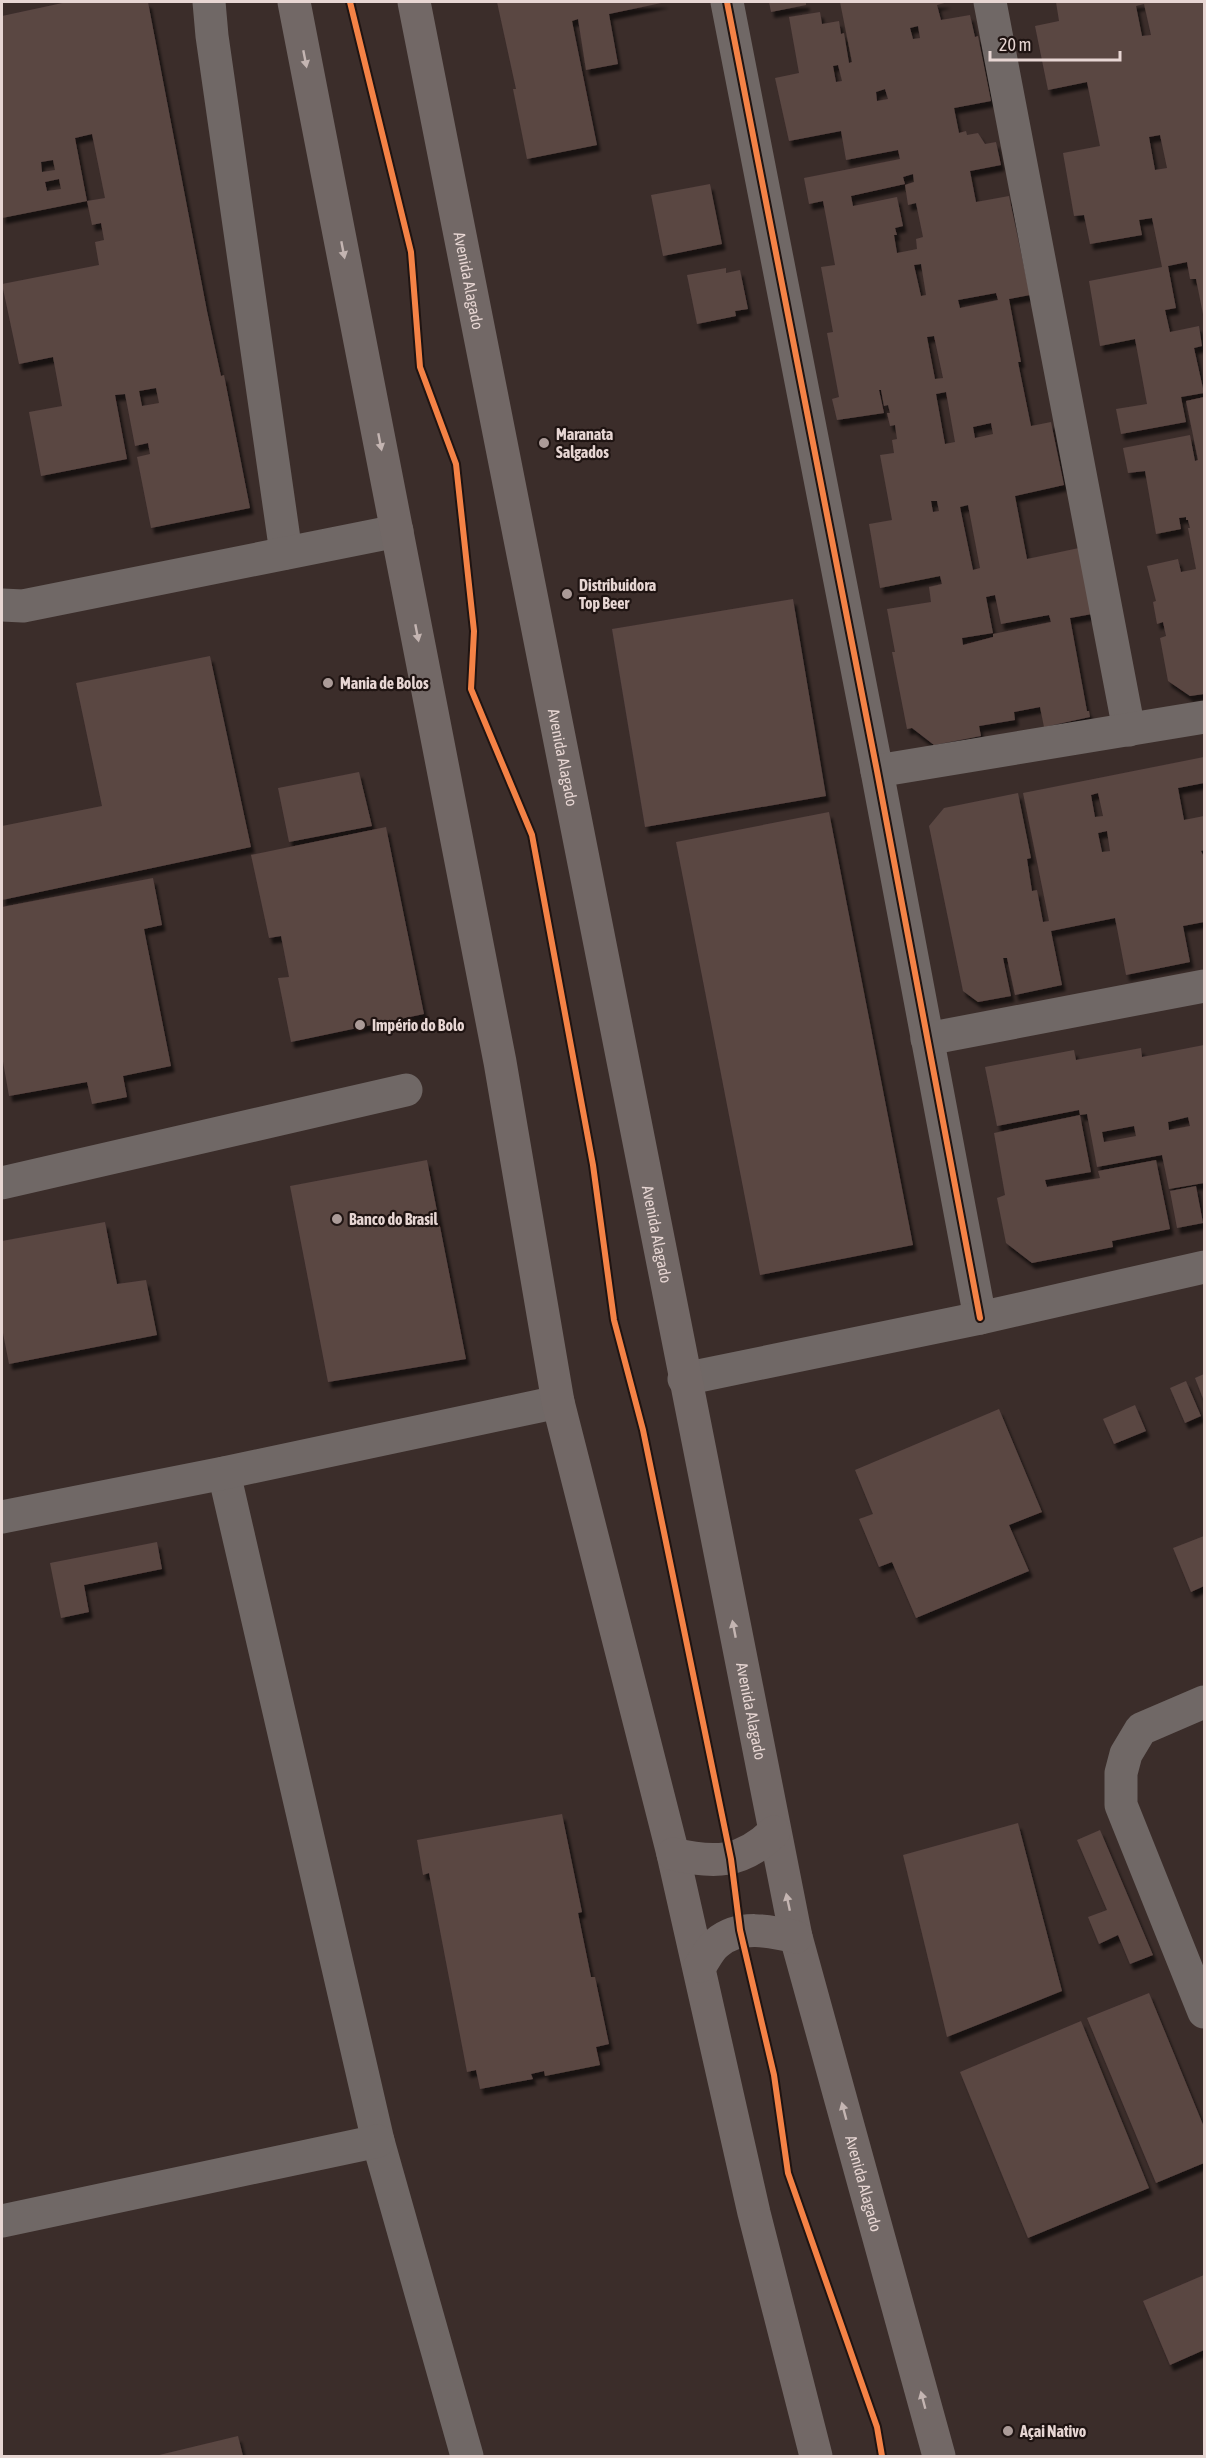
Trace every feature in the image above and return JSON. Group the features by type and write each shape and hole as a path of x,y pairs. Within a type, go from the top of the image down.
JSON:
{"main road":[{"path":"294,2 500,1062 558,1402 673,1854 754,2213 816,2457"},
{"name":"Avenida Alagado","path":"414,2 684,1379 796,1937 939,2457"},
{"path":"673,1854 699,1861 731,1858 755,1848 774,1832"},
{"path":"700,1966 715,1944 740,1930 796,1937"}],"street":[{"path":"209,2 286,553"},
{"path":"727,2 877,771 980,1318"},
{"path":"990,2 1129,730"},
{"path":"2,604 23,606 397,531"},
{"path":"877,771 1204,717"},
{"path":"927,1039 1204,986"},
{"path":"2,1183 406,1090"},
{"path":"684,1379 980,1318 1204,1267"},
{"path":"2,1517 224,1473 558,1402"},
{"path":"224,1473 378,2141 467,2457"},
{"path":"1204,1702 1141,1729 1126,1754 1121,1773 1121,1805 1204,2012"},
{"path":"2,2221 378,2141"}],"building":[{"path":"67,2 148,2 207,311 221,376 224,375 250,508 151,528 137,457 150,454 148,443 135,446 125,394 115,395 127,459 41,476 29,412 62,406 53,357 19,364 2,284 99,265 95,242 104,240 101,223 92,225 87,201 2,218 2,16","holes":["92,134 105,198 87,201 75,138","53,160 55,170 42,172 41,162","59,179 61,189 47,191 45,182","156,388 159,403 142,406 139,391"]},
{"path":"497,2 666,2 609,14 618,64 586,70 578,19 572,21 597,145 527,159 513,89 516,89"},
{"path":"769,2 806,2 806,5 771,12"},
{"path":"840,2 948,2 937,5 941,20 970,15 975,37 978,36 991,101 954,108 959,133 966,131 967,135 978,133 985,144 996,142 1001,165 970,171 976,202 1009,196 1030,295 1009,299 1021,362 1018,362 1031,426 1051,422 1064,485 1015,496 1027,559 1079,548 1092,614 1070,618 1090,717 1044,727 1040,707 1014,712 1015,720 979,726 981,736 934,745 912,728 907,729 892,652 895,652 887,609 931,602 929,587 942,584 940,576 880,588 869,524 892,520 880,455 894,453 892,440 897,439 895,425 890,426 888,405 884,406 881,390 879,390 884,413 837,420 832,399 839,397 827,333 833,332 821,267 835,265 823,201 809,204 804,178 900,159 898,150 846,160 841,131 789,141 775,78 799,73 789,17 820,12 822,24 839,21 841,34 844,33 849,63 852,62","holes":["918,26 920,38 913,39 910,28","838,65 842,81 836,82 833,66","885,89 888,99 877,101 876,92","913,174 914,182 905,185 908,205 916,203 923,237 916,239 917,249 897,253 895,228 903,226 897,197 853,206 851,196 905,184 903,177","921,264 926,295 921,296 914,265","996,293 998,300 960,308 958,300","934,336 943,378 935,379 927,337","946,392 955,442 945,444 936,394","991,423 993,434 975,438 973,427","931,501 937,501 939,511 933,512","968,505 980,568 973,570 960,507","995,595 1001,624 1049,615 1051,622 993,634 993,637 963,645 962,638 993,633 986,597"]},
{"path":"1056,2 1204,2 1204,319 1196,279 1190,279 1187,262 1168,266 1176,308 1165,310 1170,332 1199,326 1202,346 1194,348 1204,393 1181,397 1186,422 1121,434 1116,409 1147,404 1135,339 1100,346 1089,281 1162,267 1152,218 1139,220 1142,235 1090,244 1084,215 1074,216 1063,153 1100,146 1087,82 1048,90 1035,26 1059,21","holes":["1144,4 1151,35 1142,36 1136,6","1160,135 1167,168 1155,170 1149,137"]},
{"path":"710,184 722,244 663,256 651,195"},
{"path":"726,268 726,273 740,270 748,309 735,311 736,316 697,324 687,275"},
{"path":"1204,397 1204,694 1190,696 1168,681 1160,638 1166,636 1163,622 1157,624 1153,602 1156,601 1147,566 1178,559 1181,572 1196,569 1188,520 1186,517 1179,518 1181,529 1156,534 1145,471 1128,473 1123,448 1190,435 1195,461 1198,460 1186,401"},
{"path":"793,599 826,796 645,827 612,629"},
{"path":"210,656 251,847 2,900 2,826 102,806 76,683"},
{"path":"1204,757 1204,783 1178,788 1184,820 1204,816 1204,850 1201,851 1204,857 1204,922 1183,926 1190,962 1126,975 1115,918 1051,931 1062,985 1015,995 1007,958 1003,958 1011,996 978,1002 963,991 929,826 944,808 1018,793 1031,858 1027,859 1032,891 1037,890 1043,922 1049,921 1023,793","holes":["1098,793 1103,816 1095,817 1091,795","1107,831 1110,851 1102,852 1098,833"]},
{"path":"359,772 372,826 289,842 278,788"},
{"path":"829,812 913,1245 760,1275 676,842"},
{"path":"386,827 424,1014 291,1042 278,978 289,977 281,936 269,938 251,855"},
{"path":"153,878 162,925 144,929 171,1066 123,1076 127,1097 92,1104 87,1082 9,1096 2,1056 2,907"},
{"path":"1204,1045 1204,1183 1169,1189 1162,1155 1097,1167 1087,1114 1080,1115 1079,1110 997,1126 985,1067 1074,1050 1076,1060 1141,1048 1142,1057","holes":["1188,1117 1190,1126 1169,1130 1168,1122","1134,1126 1136,1136 1104,1142 1102,1132"]},
{"path":"1080,1115 1091,1172 1045,1180 1047,1187 1100,1178 1098,1171 1156,1160 1170,1229 1112,1241 1113,1247 1032,1263 1006,1243 997,1198 1005,1195 994,1133"},
{"path":"427,1160 466,1359 328,1382 290,1186"},
{"path":"1196,1186 1203,1223 1177,1228 1170,1191"},
{"path":"105,1222 117,1284 146,1280 157,1335 9,1364 2,1328 2,1241"},
{"path":"1204,1374 1204,1401 1195,1378"},
{"path":"1186,1381 1201,1416 1185,1423 1170,1388"},
{"path":"1135,1405 1146,1431 1114,1444 1103,1419"},
{"path":"999,1409 1042,1512 1009,1525 1029,1571 916,1618 892,1562 879,1567 859,1519 873,1514 855,1470"},
{"path":"1204,1536 1204,1586 1191,1592 1173,1548"},
{"path":"157,1542 162,1569 84,1585 89,1612 61,1618 50,1563"},
{"path":"562,1814 582,1912 578,1913 591,1977 595,1977 609,2044 596,2047 600,2065 545,2076 544,2071 531,2074 533,2079 480,2089 476,2070 467,2072 429,1873 423,1875 417,1840"},
{"path":"1018,1823 1062,1991 947,2037 903,1855"},
{"path":"1100,1830 1153,1955 1130,1964 1118,1935 1099,1944 1088,1917 1107,1910 1077,1840"},
{"path":"1149,1993 1204,2127 1204,2163 1156,2183 1087,2018"},
{"path":"1081,2021 1149,2188 1028,2238 960,2072"},
{"path":"1204,2275 1204,2350 1170,2365 1143,2301"},
{"path":"238,2436 243,2456 155,2456"}],"cycle path":[{"path":"350,2 411,252 420,367 456,464 474,631 471,689 532,835 593,1165 614,1320 643,1430 731,1859 740,1930 774,2075 788,2173 877,2427 882,2456"},
{"path":"727,2 877,771 980,1318"}],"place":[{"name":"Maranata Salgados","path":"544,443"},
{"name":"Distribuidora Top Beer","path":"567,594"},
{"name":"Mania de Bolos","path":"328,683"},
{"name":"Império do Bolo","path":"360,1025"},
{"name":"Banco do Brasil","path":"337,1219"},
{"name":"Açai Nativo","path":"1008,2431"}]}
